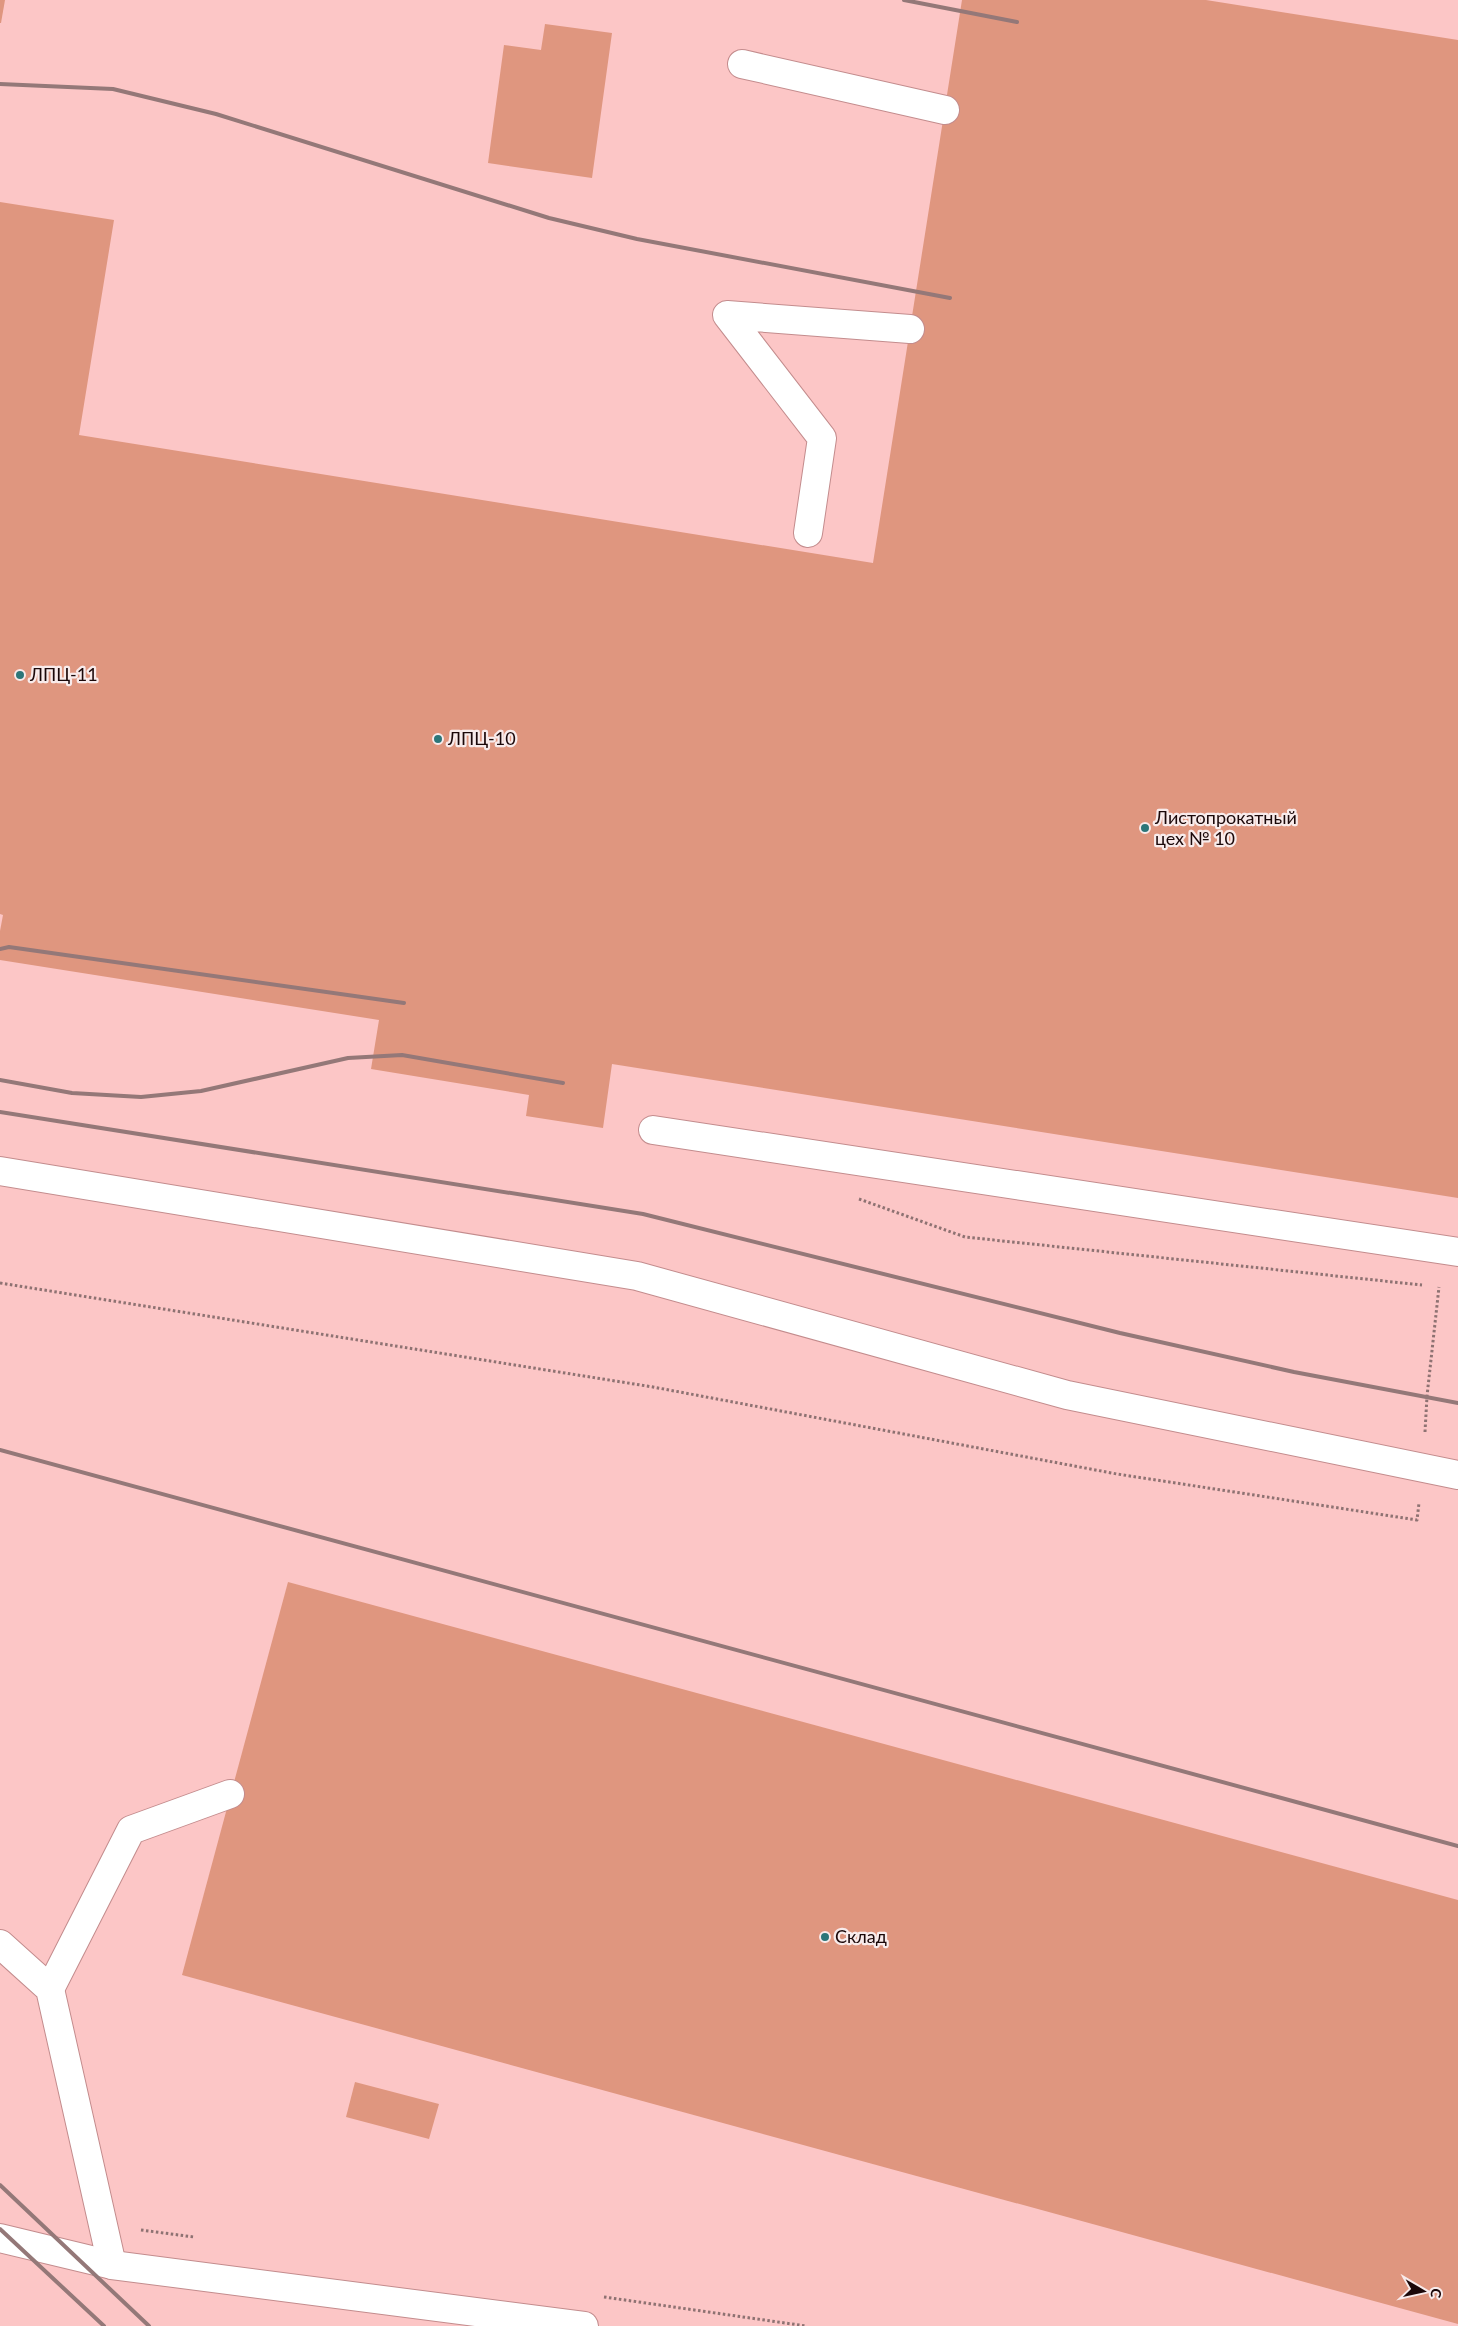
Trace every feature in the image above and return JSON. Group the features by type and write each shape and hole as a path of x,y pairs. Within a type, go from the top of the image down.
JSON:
{"lane":[{"path":"742,64 945,110"},
{"path":"808,533 822,438 727,315 910,329"},
{"path":"653,1130 1458,1252"},
{"path":"0,1171 637,1276 1067,1395 1424,1470 1458,1475"},
{"path":"50,1989 131,1830 230,1794"},
{"path":"0,1944 50,1989 112,2265"},
{"path":"0,2238 112,2265 584,2326"}],"path":[{"path":"852,1196 965,1237 1448,1288"},
{"path":"0,1283 653,1387 1117,1474 1417,1520 1424,1470 1427,1396 1439,1287"}],"shaded area":[{"path":"0,0 1458,0 1458,2326 0,2326"}],"building":[{"path":"0,0 5,0 1,23 0,23"},
{"path":"962,0 1206,0 1458,40 1458,1198 612,1064 603,1128 526,1116 529,1095 371,1069 379,1020 0,960 0,931 3,915 0,914 0,202 114,220 79,435 873,563"},
{"path":"545,24 612,33 592,178 488,163 504,45 541,50"},
{"name":"Склад","path":"288,1582 1458,1900 1458,2324 182,1975"},
{"path":"355,2082 439,2104 429,2139 346,2117"}],"railway":[{"path":"904,0 1017,22"},
{"path":"0,84 113,89 216,114 549,218 637,239 950,298"},
{"path":"0,949 9,947 404,1003"},
{"path":"0,1080 72,1093 141,1097 201,1091 348,1058 402,1055 563,1083"},
{"path":"0,1112 643,1214 1120,1333 1294,1372 1458,1403"},
{"path":"0,1450 1458,1846"},
{"path":"0,2185 149,2326"},
{"path":"0,2229 104,2326"}],"place":[{"name":"ЛПЦ-11","path":"20,675"},
{"name":"ЛПЦ-10","path":"438,739"},
{"name":"Листопрокатный цех № 10","path":"1145,828"},
{"name":"Склад","path":"825,1937"}]}
